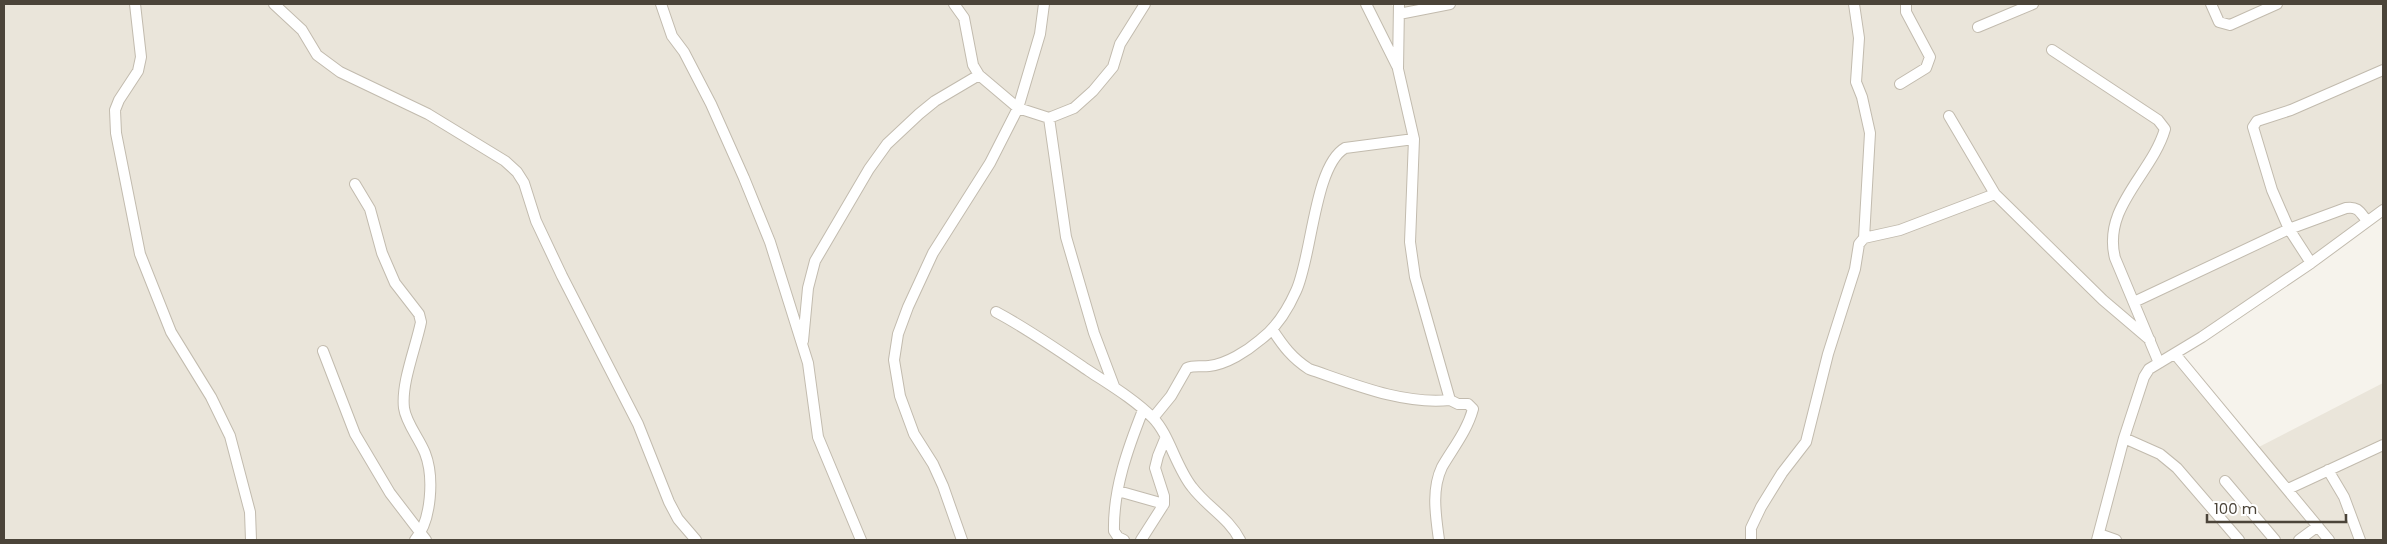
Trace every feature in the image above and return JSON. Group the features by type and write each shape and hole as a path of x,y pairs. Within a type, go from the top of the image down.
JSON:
{"street":[{"path":"135,4 141,56 138,71 119,100 115,110 116,132 140,254 171,332 211,397 230,436 250,512 252,540"},
{"path":"274,4 302,30 317,55 340,72 428,114 505,161 517,172 524,183 543,235 638,424 669,502 692,537 678,540"},
{"path":"661,4 672,36 684,52 711,104 770,242 808,363 818,437 861,540"},
{"path":"954,4 964,18 973,65 979,75 1018,108 1049,118 1074,108 1093,91 1113,67 1120,44 1145,4"},
{"path":"962,540 943,486 933,464 914,434 906,414 898,387 894,360 898,334 908,307 934,253 990,164 1018,108 1040,34 1044,4"},
{"path":"1366,4 1398,70 1414,139 1410,242 1415,277 1450,400"},
{"path":"1398,70 1399,9 1450,4"},
{"path":"1751,540 1751,528 1760,507 1782,472 1806,442 1828,354 1855,269 1859,244 1864,238 1870,133 1862,97 1856,82 1859,38 1854,4"},
{"path":"1900,84 1926,68 1930,57 1906,12 1906,4"},
{"path":"1978,27 2033,4"},
{"path":"2210,4 2219,22 2230,25 2277,4"},
{"path":"2052,50 2158,120 2165,129 2159,144 2118,213 2111,243 2115,258 2159,363"},
{"path":"2311,263 2289,229 2272,190 2253,127 2255,124 2383,70"},
{"path":"802,345 808,288 815,261 869,169 887,144 918,114 935,101 979,75"},
{"path":"1948,116 1995,194 2103,300 2150,340"},
{"path":"1049,118 1066,237 1094,333 1114,386"},
{"path":"1153,418 1171,396 1187,368 1210,366 1224,361 1241,353 1272,329 1297,290 1310,243 1320,190 1332,161 1345,148 1414,139"},
{"path":"355,184 370,209 382,253 395,283 419,314 421,322 404,397 406,416 430,468 429,499 421,538"},
{"path":"1864,238 1900,230 1995,194"},
{"path":"2134,302 2289,229 2346,208 2353,207 2359,209 2367,221"},
{"path":"2116,540 2098,537 2124,438 2144,377 2150,369 2311,263 2383,210"},
{"path":"996,312 1023,326 1114,386 1153,418 1182,475 1198,496 1232,526 1240,540"},
{"path":"1272,329 1296,361 1309,369 1405,398 1430,402 1450,400 1458,404 1468,404 1473,409 1470,422 1438,478 1436,500 1439,540"},
{"path":"323,351 356,434 390,493 421,538"},
{"path":"2175,354 2288,488 2329,540"},
{"path":"1124,540 1114,531 1118,491 1128,450 1142,410"},
{"path":"2124,438 2160,454 2177,468 2239,540"},
{"path":"1141,540 1164,504 1164,496 1155,468 1165,439"},
{"path":"2288,488 2383,445"},
{"path":"2328,470 2344,497 2360,540"},
{"path":"2225,481 2275,540"},
{"path":"1118,491 1164,504"},
{"path":"2299,540 2318,526"}],"shaded area":[{"path":"4,4 1391,4 1398,13 1399,4 2383,4 2383,210 2175,354 2255,449 2383,383 2383,540 4,540"}]}
